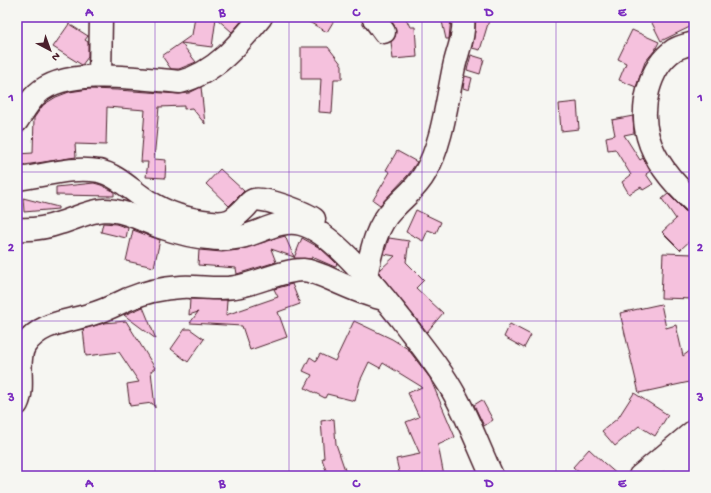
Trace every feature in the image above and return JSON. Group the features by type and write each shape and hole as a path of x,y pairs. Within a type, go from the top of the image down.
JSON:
{"street":[{"path":"100,17 100,76"},
{"path":"17,120 37,93 49,85 77,78 100,76 180,82 188,80 216,64 231,53 261,17"},
{"path":"366,276 372,249 381,224 393,208 415,188 425,174 435,154 455,60 462,40 463,17"},
{"path":"694,43 675,50 667,56 658,67 651,81 646,109 648,137 655,153 676,184 694,202"},
{"path":"17,179 61,172 97,171 113,177 165,211 210,222 227,222 251,201 259,199 312,217 322,225 330,241"},
{"path":"17,229 31,230 45,228 95,211 105,210 126,213 162,227 209,239 233,239 287,222 303,224 312,228 330,241 366,276 439,370 456,397 492,476"},
{"path":"17,404 22,386 21,356 25,346 36,334 48,326 94,314 130,298 153,290 181,287 235,288 285,273 303,270 318,274 372,297 385,299"},
{"path":"640,476 694,431"},
{"path":"673,476 694,457"}],"building":[{"path":"195,17 245,17 232,32 216,18 212,47 181,43 196,62 179,69 171,69 162,56 192,35"},
{"path":"300,17 336,17 327,32"},
{"path":"388,17 405,17 410,27 415,27 417,57 393,59 391,42 395,37 396,31 394,25"},
{"path":"441,17 451,17 449,39 446,39"},
{"path":"476,17 490,17 480,50 472,48"},
{"path":"649,17 694,17 694,25 661,41"},
{"path":"69,24 88,36 85,40 88,42 88,57 82,65 53,47"},
{"path":"632,30 659,42 655,50 645,62 636,87 619,80 626,63 618,59"},
{"path":"301,47 328,47 342,65 342,79 334,79 332,113 319,112 321,79 301,79"},
{"path":"471,55 484,59 480,74 467,70"},
{"path":"465,76 472,78 469,90 463,88"},
{"path":"201,87 205,124 192,108 184,109 184,106 159,107 154,159 166,160 165,178 146,177 148,162 141,162 145,110 107,107 106,145 75,144 76,157 18,166 17,154 33,153 34,118 43,105 56,97 69,92 89,89 179,94 189,93"},
{"path":"577,102 579,129 561,131 559,104"},
{"path":"633,116 634,133 624,135 640,160 643,158 650,171 646,174 653,184 643,190 641,187 629,194 622,182 631,175 615,149 608,150 606,137 615,135 612,120"},
{"path":"397,151 417,162 408,175 380,205 373,200 390,172 386,170"},
{"path":"220,169 244,191 229,206 206,184"},
{"path":"94,183 111,190 114,192 114,196 56,195 56,187"},
{"path":"668,194 685,211 694,214 694,237 680,250 662,232 676,219 662,199"},
{"path":"23,198 58,207 58,209 24,212"},
{"path":"416,210 441,222 436,233 428,230 423,241 406,232"},
{"path":"103,223 116,224 128,228 126,238 101,232"},
{"path":"133,230 160,240 154,267 126,261"},
{"path":"285,236 294,257 271,249 276,262 237,274 236,268 198,265 199,250 222,252 238,250"},
{"path":"302,238 320,248 337,264 335,267 312,257 311,259 294,258"},
{"path":"389,238 409,241 406,262 424,280 416,288 443,313 427,332 379,273 380,270 395,256 384,254"},
{"path":"663,253 694,254 694,299 661,298"},
{"path":"292,284 300,304 278,312 287,337 250,350 242,326 190,323 198,312 189,315 190,299 227,300 226,315 278,297 274,289"},
{"path":"661,304 666,328 676,325 683,356 694,348 694,381 639,393 620,313"},
{"path":"143,307 156,339 124,315"},
{"path":"126,321 155,368 151,371 155,408 152,403 130,406 127,384 139,382 119,352 86,356 83,329 104,323"},
{"path":"354,321 392,339 408,349 430,378 455,437 438,445 444,476 400,476 396,459 420,454 406,422 419,417 408,393 422,387 383,363 380,368 369,362 360,381 355,401 327,394 325,398 305,388 312,375 303,371 310,357 316,361 320,354 335,361"},
{"path":"510,324 531,335 524,348 504,337"},
{"path":"185,329 190,329 204,339 188,362 171,349"},
{"path":"634,393 668,415 655,436 639,426 615,446 602,431 618,418"},
{"path":"482,400 493,420 484,426 474,405"},
{"path":"334,419 336,444 347,476 328,476 322,459 324,458 321,421"},
{"path":"589,449 619,476 583,476 573,467"}]}
